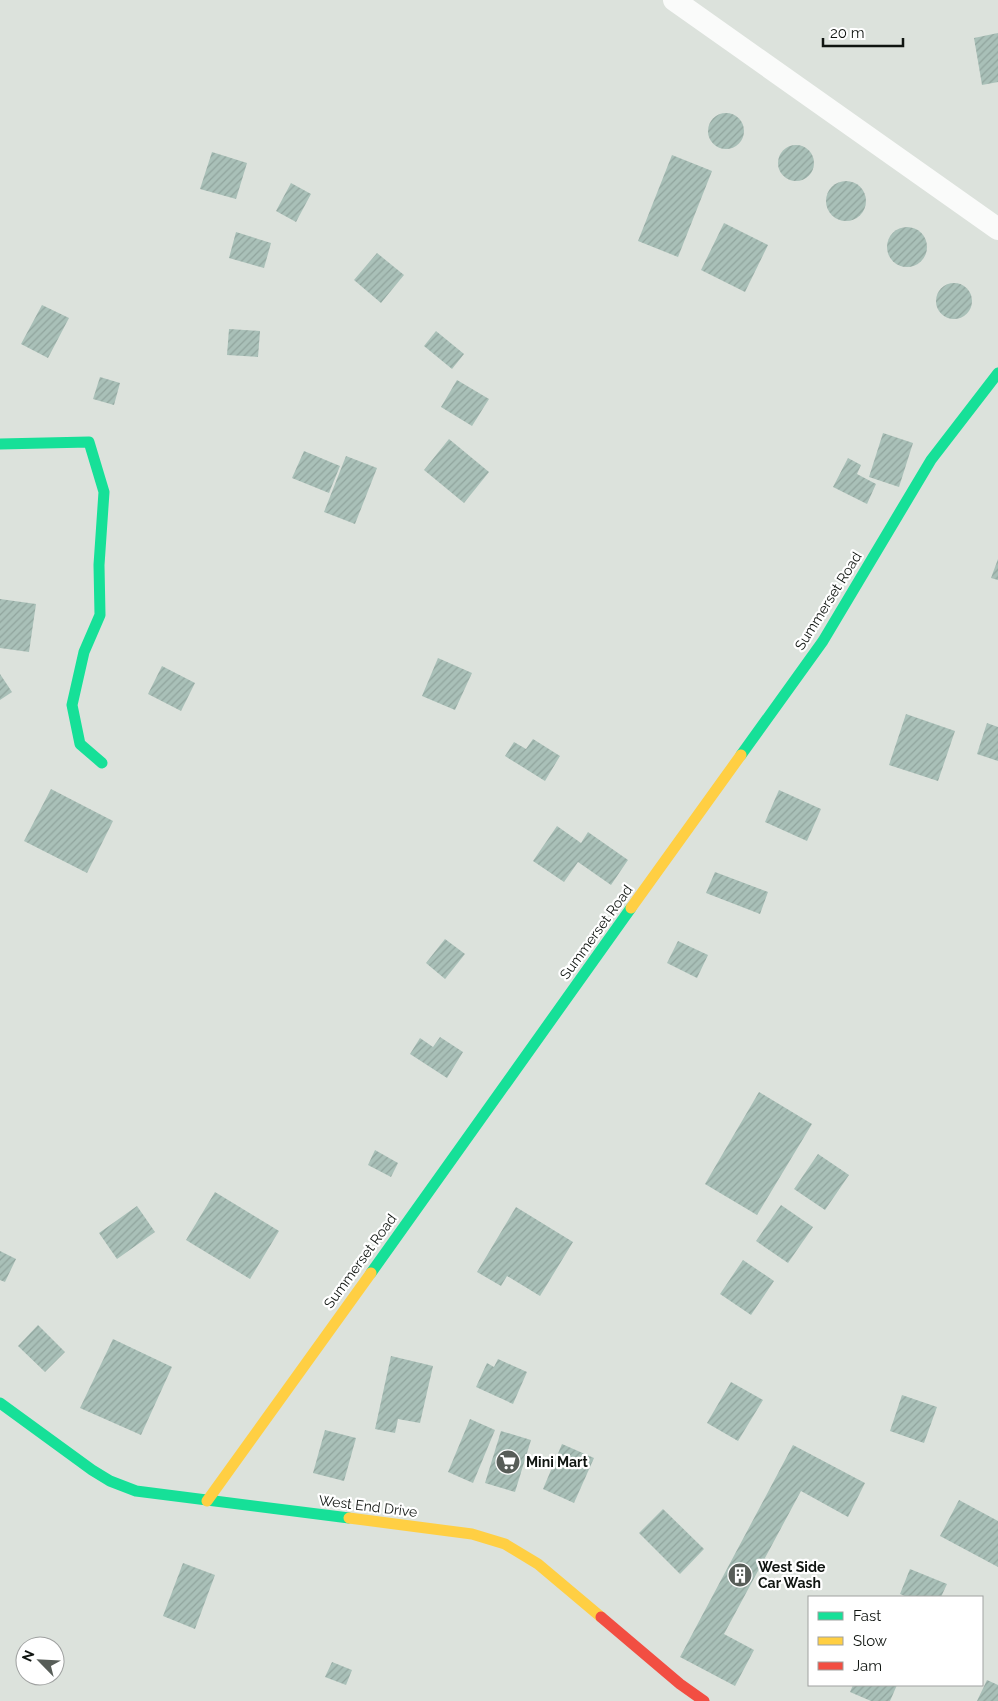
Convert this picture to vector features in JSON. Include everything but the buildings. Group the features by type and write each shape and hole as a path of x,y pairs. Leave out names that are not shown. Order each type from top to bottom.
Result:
{"street":[{"path":"674,0 998,229"},
{"name":"Summerset Road","path":"207,1501 823,641 931,460 998,373"},
{"path":"0,444 89,442 104,492 99,565 100,616 84,652 72,705 80,744 102,763"},
{"name":"West End Drive","path":"0,1403 92,1470 110,1481 136,1491 472,1534 505,1544 538,1564 680,1684 704,1701"}],"traffic: fast":[{"path":"741,755 823,641 931,460 998,373"},
{"path":"0,444 89,442 104,492 99,565 100,615 84,652 72,705 80,744 102,763"},
{"path":"371,1273 631,908"},
{"path":"0,1403 92,1470 110,1481 136,1491 349,1518"}],"traffic: slow":[{"path":"631,908 741,755"},
{"path":"207,1501 371,1273"},
{"path":"349,1518 472,1534 505,1544 538,1564 601,1617"}],"traffic: jam":[{"path":"601,1617 680,1684 704,1701"}],"place":[{"name":"Mini Mart","path":"508,1462"},
{"name":"West Side Car Wash","path":"740,1575"}]}
